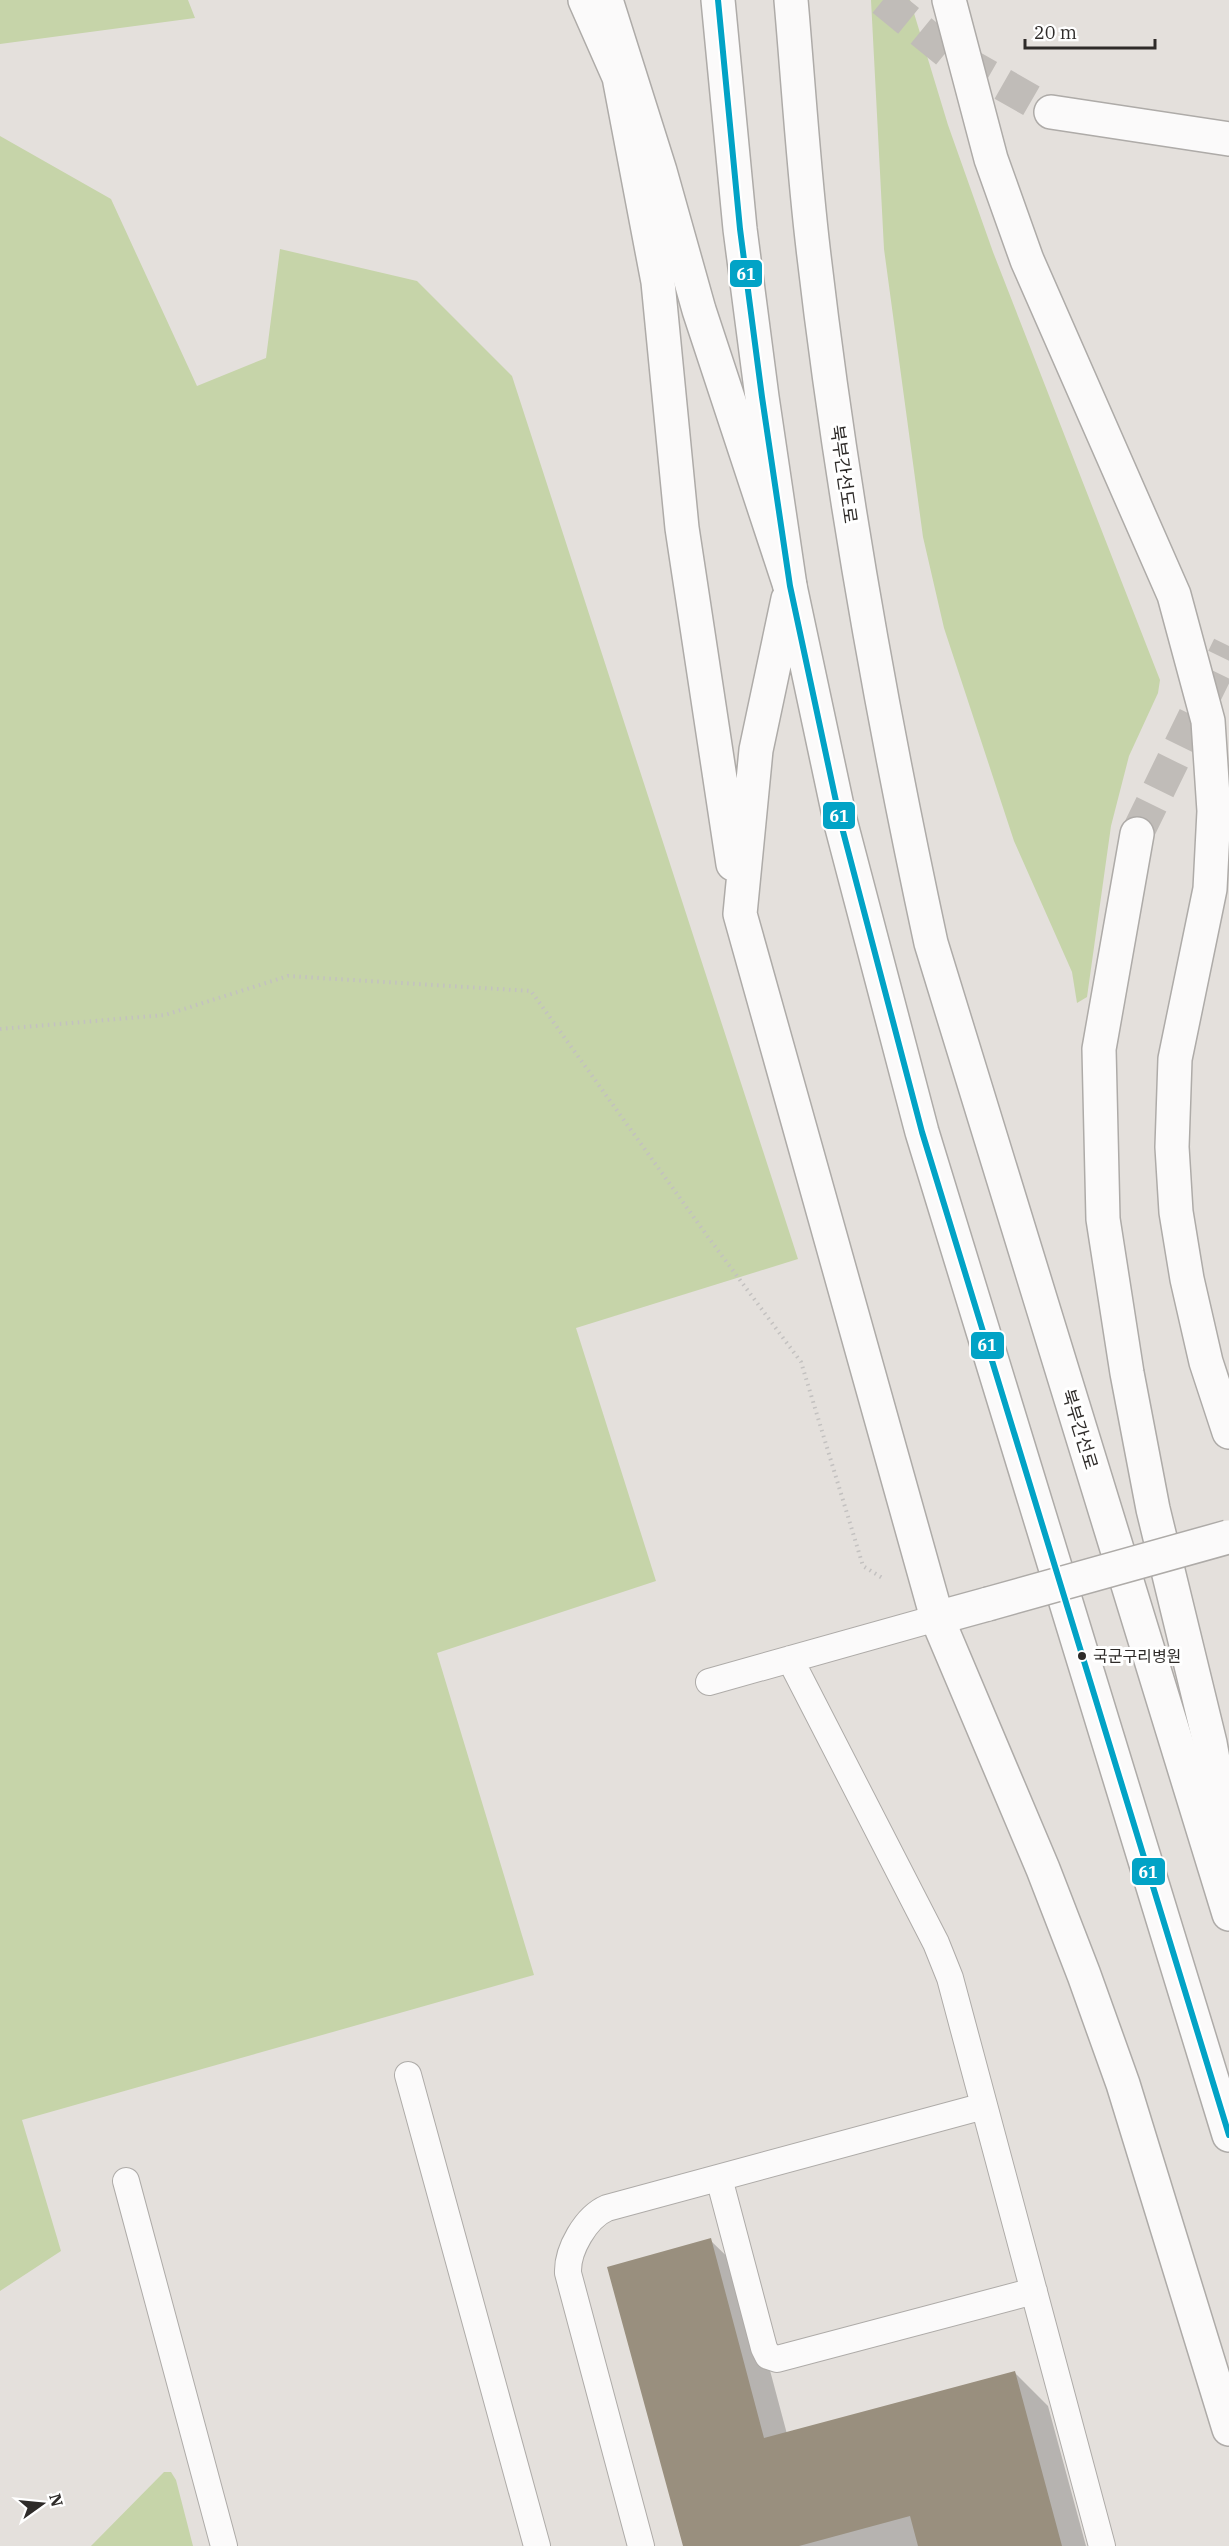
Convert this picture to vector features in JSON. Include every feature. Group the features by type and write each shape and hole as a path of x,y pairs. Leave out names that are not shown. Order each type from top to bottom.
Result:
{"main road":[{"path":"585,0 619,77 658,282 682,528 740,914 938,1618 1043,1869 1084,1975 1123,2084 1229,2429"},
{"path":"606,0 660,171 699,310 790,586 756,750 740,914"},
{"path":"718,0 740,229 790,586 840,820 922,1132 1229,2135"},
{"name":"북부간선도로","path":"791,0 812,239 853,539 896,780 931,943"},
{"path":"948,0 991,159 1023,249 1174,594 1208,721 1214,811 1210,890 1175,1059 1172,1147 1176,1212 1187,1279 1206,1362 1229,1432"},
{"path":"1051,112 1229,139"},
{"path":"1137,834 1100,1049 1103,1219 1127,1373 1153,1509 1210,1743 1229,1847"},
{"name":"북부간선로","path":"931,943 1229,1914"},
{"path":"938,1618 1228,1537"}],"lane":[{"path":"709,1682 938,1618"},
{"path":"790,1659 936,1943 950,1978 1102,2546"},
{"path":"408,2075 537,2546"},
{"path":"641,2546 568,2273 569,2254 591,2219 599,2212 984,2106"},
{"path":"719,2178 768,2356 777,2359 1034,2291"},
{"path":"126,2181 224,2546"}],"path":[{"path":"0,1029 165,1015 288,976 531,991 801,1362 863,1566 891,1583"}],"green space":[{"path":"0,0 188,0 195,18 0,44"},
{"path":"871,0 910,0 948,125 993,252 1160,680 1158,693 1129,756 1111,826 1087,997 1077,1003 1072,972 1014,841 944,628 923,537 884,249"},
{"path":"0,136 111,199 197,386 266,358 280,249 417,281 512,376 798,1259 576,1328 656,1581 437,1653 534,1975 22,2120 61,2251 0,2291"},
{"path":"164,2472 171,2472 176,2480 193,2546 91,2546"}],"building":[{"path":"711,2238 764,2438 1015,2371 1062,2546 918,2546 910,2516 799,2546 683,2546 607,2267"}],"tunnel":[{"path":"883,0 948,53 1051,112"},
{"path":"1137,834 1229,646"}],"transit line":[{"name":"61","path":"718,0 740,229 790,586 840,820 922,1132 1229,2135"}],"place":[{"name":"국군구리병원","path":"1082,1656"}]}
